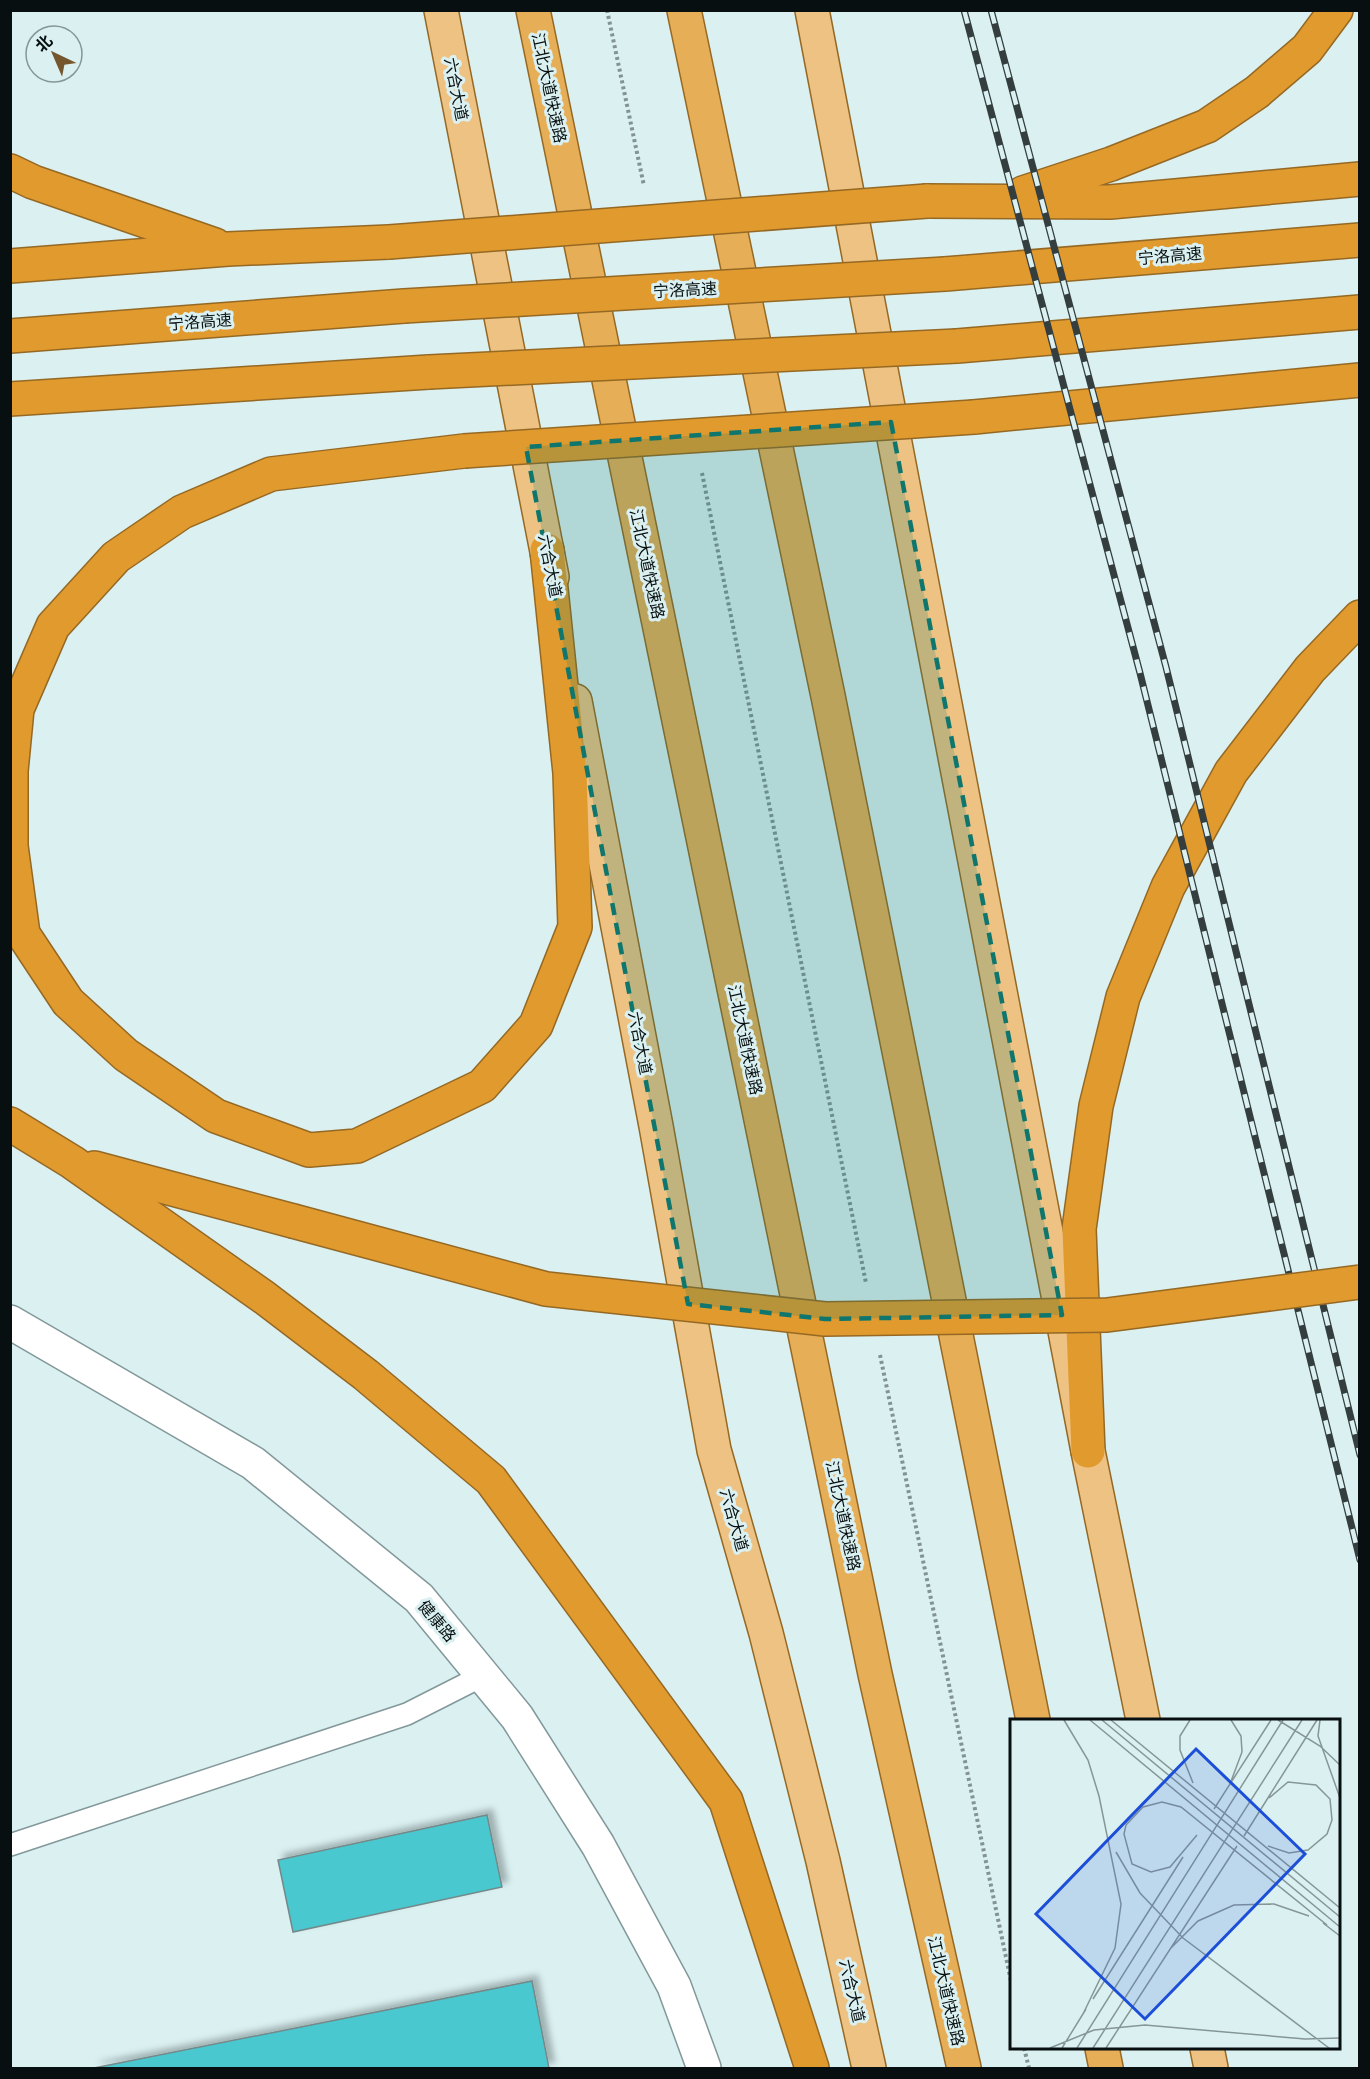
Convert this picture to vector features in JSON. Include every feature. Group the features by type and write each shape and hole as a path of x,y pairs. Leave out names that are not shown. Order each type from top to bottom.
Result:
{"highway":[{"name":"江北大道快速路","path":"533,10 875,1674 964,2068"},
{"path":"684,10 828,696 1033,1719"},
{"path":"996,201 1111,164 1207,126 1257,92 1306,49 1336,10"},
{"path":"10,171 33,182 228,249"},
{"path":"10,266 228,249 389,242 927,201 1110,202 1359,179"},
{"name":"宁洛高速","path":"10,336 404,306 945,274 1359,240"},
{"path":"10,399 429,372 957,346 1359,312"},
{"path":"547,550 570,773 574,927 536,1025 482,1086 357,1146 309,1150 216,1116 126,1055 68,1002 23,934 11,846 11,771 17,709 53,626 116,557 182,512 271,474 464,451 974,417 1359,380"},
{"path":"1088,1451 1079,1229 1096,1106 1123,997 1168,887 1231,772 1310,669 1359,617"},
{"path":"10,1124 72,1162 265,1298 366,1375 491,1480 726,1801 812,2068"},
{"path":"72,1162 546,1288 825,1319 1107,1315 1359,1282"},
{"path":"1102,2049 1106,2068"}],"main road":[{"name":"六合大道","path":"441,10 547,550 656,1126 714,1450 775,1667 824,1861 869,2068"},
{"path":"812,10 1088,1451 1143,1719"},
{"path":"1207,2049 1211,2068"}],"street":[{"name":"健康路","path":"10,1322 253,1463 419,1598 517,1717 598,1845 674,1986 704,2068"}],"lane":[{"path":"10,1845 407,1714 482,1676"}],"path":[{"path":"608,10 644,188"},
{"path":"701,468 867,1290"},
{"path":"879,1348 1010,1981"},
{"path":"1024,2049 1029,2068"}],"highlighted area":[{"path":"891,422 1062,1315 825,1319 688,1304 526,447"}],"building":[{"path":"487,1815 502,1887 293,1932 278,1860"},
{"path":"532,1981 549,2068 94,2068"}],"railway":[{"path":"964,10 1140,673 1360,1560"},
{"path":"991,10 1166,667 1360,1455"}]}
